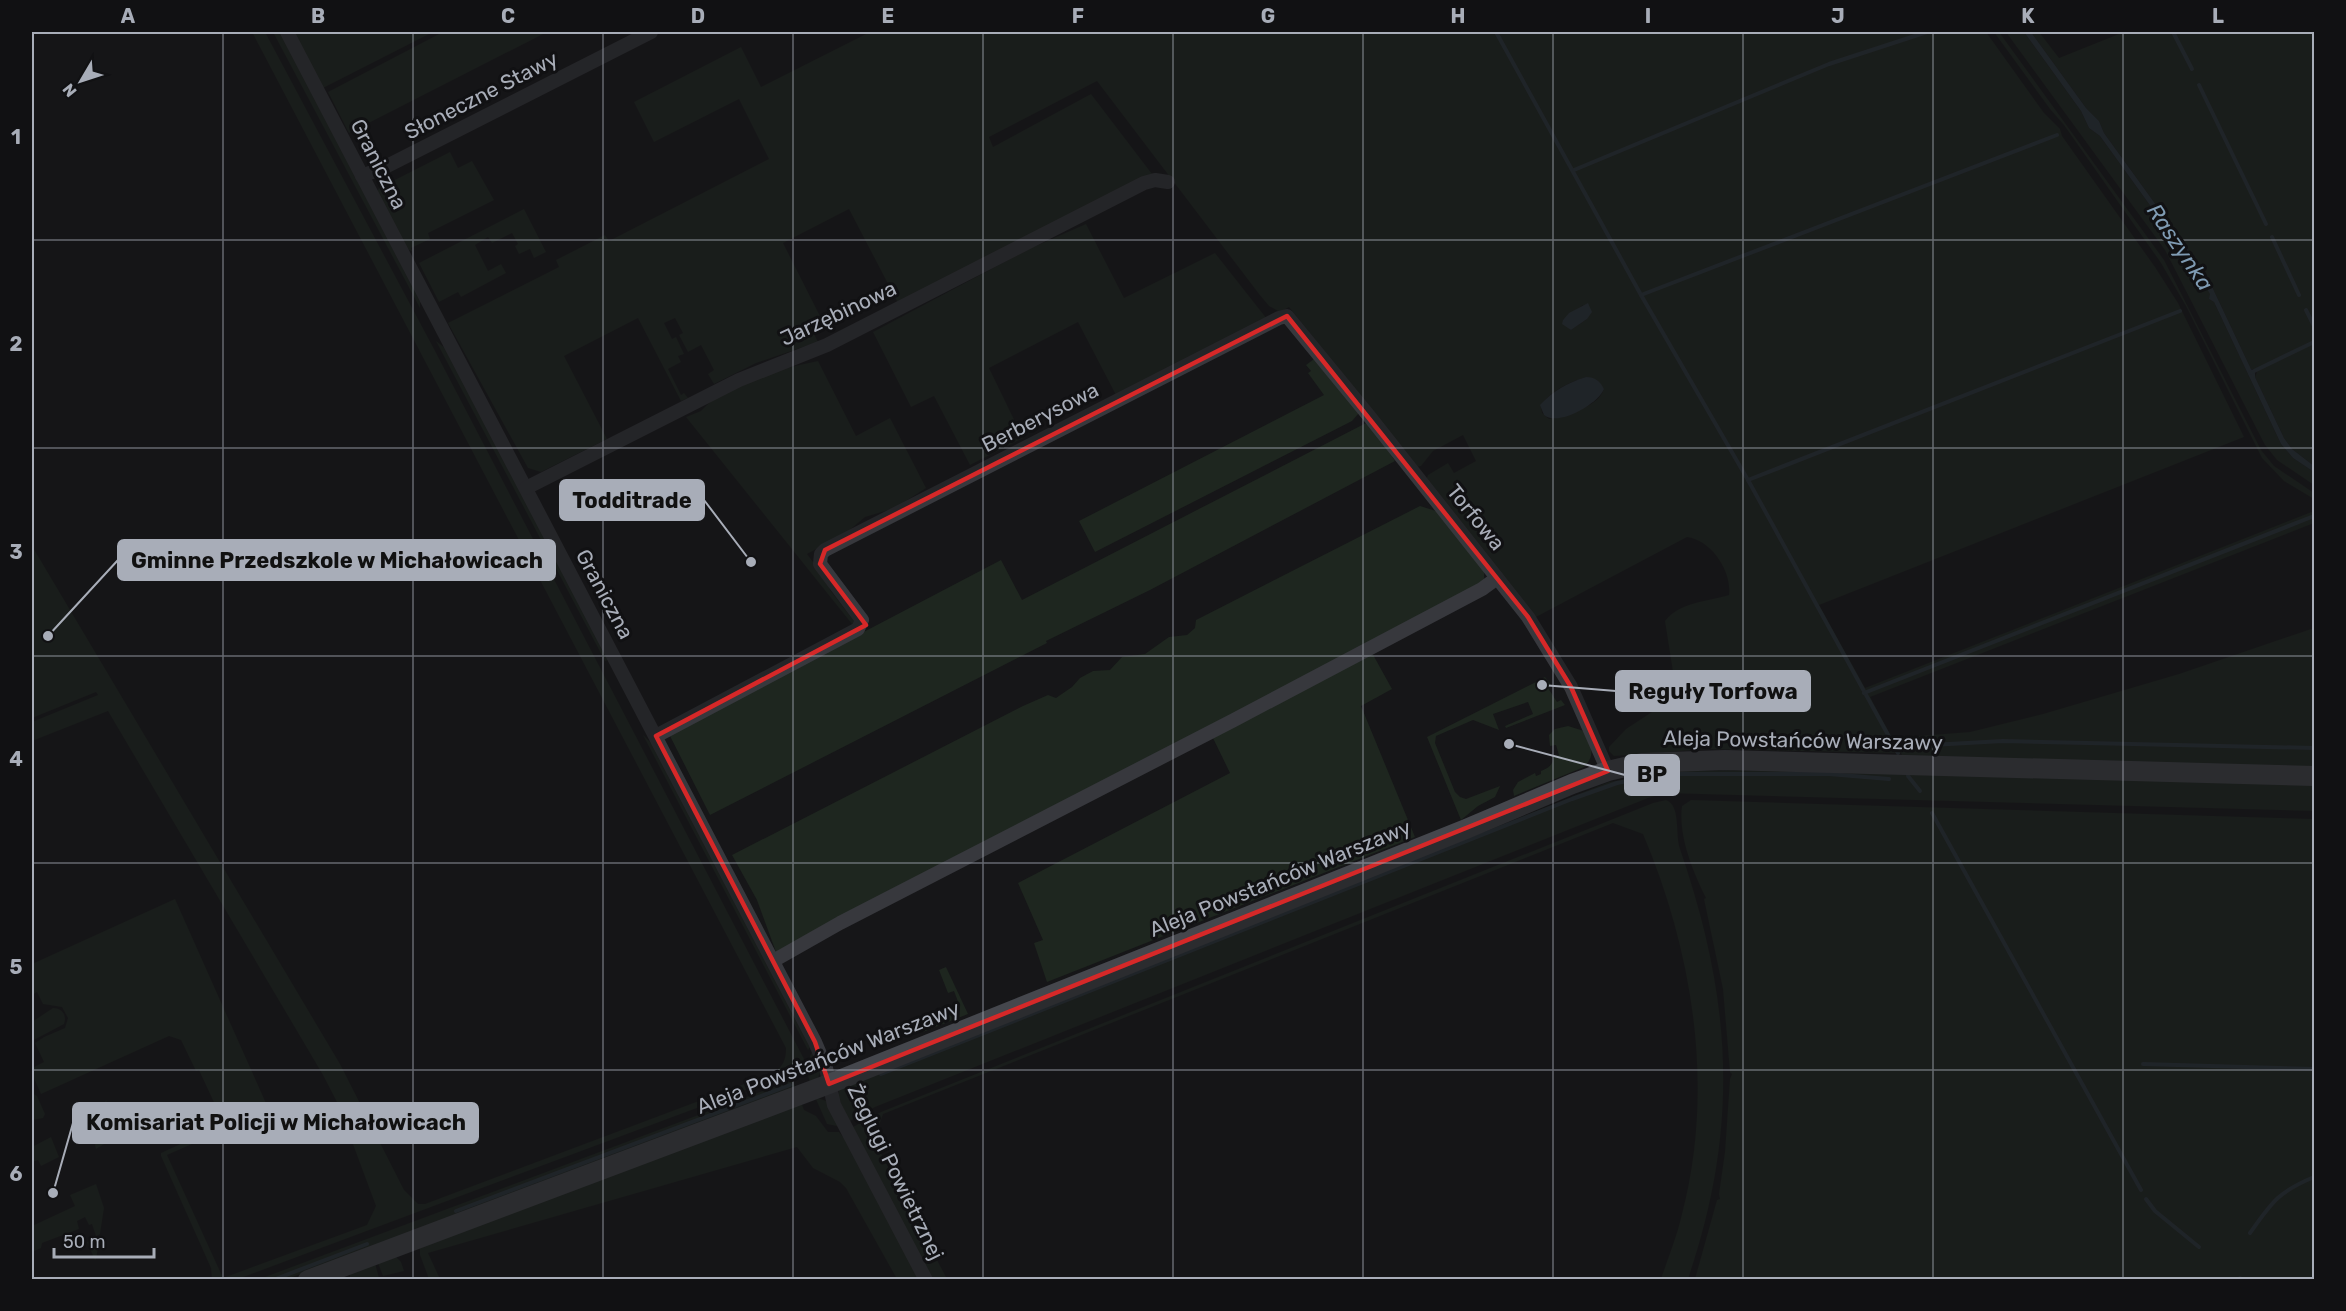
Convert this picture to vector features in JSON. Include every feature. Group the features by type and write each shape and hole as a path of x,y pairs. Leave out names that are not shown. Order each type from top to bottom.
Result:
{"street":[{"name":"Graniczna","path":"287,32 815,1042 826,1068 829,1084"},
{"name":"Słoneczne Stawy","path":"362,176 387,166 651,32"},
{"name":"Jarzębinowa","path":"526,488 739,380 827,345 1144,183 1155,180 1168,182"},
{"name":"Torfowa","path":"1279,318 1290,317 1528,618 1571,687 1608,771"},
{"name":"Berberysowa","path":"656,736 861,626 862,620 820,564 821,554 1279,318"},
{"path":"773,961 840,923 1377,645 1482,589 1497,578"},
{"name":"Aleja Powstańców Warszawy","path":"308,1280 829,1084 1608,771 1641,763 1725,760 2314,776"},
{"name":"Żeglugi Powietrznej","path":"829,1084 838,1112 926,1280"}],"highlighted area":[{"path":"1287,316 1528,617 1571,687 1608,771 829,1084 815,1042 656,736 866,625 820,564 825,550"}],"shaded area":[{"path":"252,32 265,32 434,349 804,1059 803,1066 796,1071 238,1279 212,1280 211,1268 161,1156 161,1153 224,1124 199,1070 196,1071 181,1040 169,1036 41,1094 32,1074 32,1068 44,1062 35,1043 65,1028 68,1018 62,1007 43,1004 37,992 32,995 32,964 175,899 269,1110 167,1155 223,1278 367,1225 376,1206 338,1104 323,1075 108,711 32,741 32,722 98,695 96,692 32,718 34,696 32,546 340,1064 404,1190 418,1204 425,1204 773,1073 783,1063 786,1048"},
{"path":"273,32 280,32 420,301 420,308"},
{"path":"294,32 433,32 323,88"},
{"path":"443,32 547,32 349,133 328,92"},
{"path":"870,32 1986,32 2044,113 2060,129 2062,136 2178,303 2244,437 1819,605 1865,688 2314,511 2314,523 1870,697 1892,738 1970,732 2043,714 2179,674 2314,628 2314,769 1903,757 1901,753 1708,749 1614,756 1609,751 1609,747 1626,729 1652,712 1667,696 1674,678 1665,621 1686,606 1729,595 1727,576 1712,550 1696,539 1687,537 1534,618 1426,480 1428,475 1448,463 1454,473 1476,461 1463,435 1433,451 1421,466 1416,467 1289,307 1280,312 1269,306 1259,294 1097,81 989,137 993,147 1091,94 1152,174 904,301 897,301 849,209 783,243 824,324 812,330 818,342 756,363 714,384 708,374 714,370 701,345 688,352 679,335 683,333 675,318 664,323 672,339 676,337 684,354 678,356 681,362 668,369 681,395 684,393 688,398 681,401 638,318 564,356 607,439 541,472 528,468 448,323 559,267 556,260 605,235 609,241 769,159 739,99 654,142 634,102 741,47 761,87","holes":["1583,305 1587,319 1571,330 1563,320","1586,377 1597,380 1604,389 1595,401 1581,409 1549,419 1542,413 1541,405 1550,395"]},
{"path":"1994,32 1999,32 2164,260 2261,450 2274,466 2314,493 2314,499 2284,481 2262,458 2186,306 2161,263 2064,125"},
{"path":"2006,32 2024,32 2081,111 2089,128 2100,136 2193,265 2211,294 2209,299 2214,302 2281,444 2293,458 2314,472 2314,485 2277,460 2265,445 2165,250"},
{"path":"2024,32 2031,32 2086,108 2099,121 2104,133 2206,274 2284,438 2292,449 2314,466 2314,472 2293,458 2281,444 2214,302 2209,299 2210,294 2193,265 2100,136 2089,128 2081,111"},
{"path":"2031,32 2039,32 2059,58 2124,32 2314,32 2314,466 2292,449 2284,438 2255,377 2258,369 2251,369 2206,274 2104,133 2099,121 2086,108"},
{"path":"450,152 458,168 472,161 494,200 428,233 430,239 411,248 412,251 406,249 377,192 379,188"},
{"path":"524,209 546,252 534,258 530,249 519,254 515,246 518,244 512,233 492,243 488,237 475,245 488,271 501,264 506,273 461,297 458,292 439,302 419,263"},
{"path":"1086,224 1124,298 1215,253 1267,319 1116,395 1078,322 989,368 1023,438 970,465 934,396 911,407 873,332 1029,249"},
{"path":"1588,303 1592,312 1587,319 1571,330 1562,324 1569,313"},
{"path":"436,341 445,348 610,659 605,661"},
{"path":"1314,359 1359,413 1352,421 1095,552 1079,521 1324,395 1308,373 1311,371 1306,365"},
{"path":"818,361 856,436 890,418 926,488 895,508 865,517 846,533 807,554 829,583 830,590 854,621 855,624 851,628 852,624 686,417 701,411 715,397 781,369"},
{"path":"1586,377 1597,380 1604,389 1594,401 1568,416 1550,418 1544,415 1540,405 1545,400 1561,388"},
{"path":"1368,422 1395,461 1150,590 1046,641 1047,643 710,815 669,734 1001,560 1022,600"},
{"path":"1420,506 1436,511 1484,570 1484,580 1479,586 776,952 757,900 732,855 1023,706 1048,695 1056,698 1080,678 1093,671 1110,670 1122,657 1145,654 1169,637 1187,635 1195,628 1196,620"},
{"path":"1371,651 1392,689 1361,706 1415,837 1047,982 1034,943 1043,940 1018,883 1230,773 1212,736"},
{"path":"1545,677 1551,685 1548,688 1557,702 1561,700 1565,705 1506,728 1505,726 1533,714 1528,702 1493,714 1499,730 1473,720 1436,736 1435,743 1455,792 1460,797 1466,799 1500,786 1495,797 1478,806 1461,820 1427,737 1536,682 1541,689 1546,686 1541,679"},
{"path":"1568,726 1584,731 1591,749 1588,763 1584,767 1514,796 1513,790 1518,782 1535,773 1536,776 1541,774 1541,771 1551,764 1553,756 1559,755 1556,745 1550,746 1549,735 1555,729"},
{"path":"643,735 654,746 811,1046 808,1050"},
{"path":"1773,770 2314,784 2314,811 1665,793 875,1107 850,1121 839,1103 839,1090 1609,782 1673,771"},
{"path":"1666,800 1671,803 1676,814 1680,849 1710,958 1719,1011 1723,1063 1722,1116 1716,1168 1705,1223 1688,1279 1661,1279 1682,1214 1692,1166 1697,1118 1694,1021 1675,925 1643,834 1613,823 883,1114 874,1140 947,1279 931,1279 853,1127 881,1112 1653,803"},
{"path":"1691,800 2314,819 2314,1279 1695,1279 1717,1200 1720,1199 1732,1074 1723,989 1704,899 1706,898 1696,877 1682,829 1682,806"},
{"path":"946,967 968,1014 923,1032 920,1025 960,1007 954,991 948,993 939,970"},
{"path":"53,1008 63,1013 64,1024 32,1041 32,1022"},
{"path":"813,1051 821,1070 818,1078 810,1082 808,1066"},
{"path":"792,1080 796,1088 287,1279 257,1280"},
{"path":"32,1093 37,1096 45,1114 43,1118 32,1120"},
{"path":"815,1097 826,1101 838,1123 837,1126 827,1124"},
{"path":"107,1100 100,1112 96,1127 93,1126 94,1131 90,1139 90,1121 95,1118 94,1113"},
{"path":"801,1102 804,1110 816,1116 828,1132 839,1132 844,1138 919,1279 897,1279 846,1188 840,1182 813,1168 797,1147 428,1253 440,1279 429,1279 420,1255 420,1245"},
{"path":"113,1112 119,1120 117,1122 120,1129 123,1128 124,1135 96,1149 99,1133 102,1134 101,1129 110,1116 108,1115"},
{"path":"51,1137 59,1157 41,1166 38,1160 32,1162 32,1147"},
{"path":"96,1184 104,1208 100,1234 96,1236 92,1224 89,1225 85,1217 77,1221 79,1229 42,1243 41,1248 32,1252 32,1226 75,1206 70,1195"},
{"path":"100,1237 96,1259 95,1260 87,1242"},
{"path":"396,1257 401,1262 404,1271 383,1276 378,1263"},
{"path":"375,1263 379,1278 350,1280 350,1273"}],"waterway":[{"path":"1496,32 1641,295 1748,480 1898,753"},
{"path":"1574,170 1829,64 1927,32"},
{"path":"2173,32 2192,69"},
{"path":"2199,85 2266,224"},
{"path":"1641,295 2057,135"},
{"path":"2272,237 2299,295"},
{"path":"2306,310 2314,326"},
{"path":"1748,480 2180,311"},
{"path":"2250,373 2314,342"},
{"path":"1864,693 2314,516"},
{"path":"1895,747 2003,741 2314,748"},
{"path":"881,1074 1617,783 1666,774 1829,774 1889,779"},
{"path":"1908,776 1920,791"},
{"path":"1932,813 2141,1190"},
{"path":"2143,1064 2314,1069"},
{"path":"456,1211 790,1085"},
{"path":"2250,1233 2277,1199 2314,1177"},
{"path":"2146,1199 2155,1211 2199,1247"},
{"path":"273,1280 367,1244"}],"place":[{"name":"Todditrade","path":"751,562"},
{"name":"Gminne Przedszkole w Michałowicach","path":"48,636"},
{"name":"Reguły Torfowa","path":"1542,685"},
{"name":"BP","path":"1509,744"},
{"name":"Komisariat Policji w Michałowicach","path":"53,1193"}],"water label":[{"name":"Raszynka","path":"2180,247"}]}
